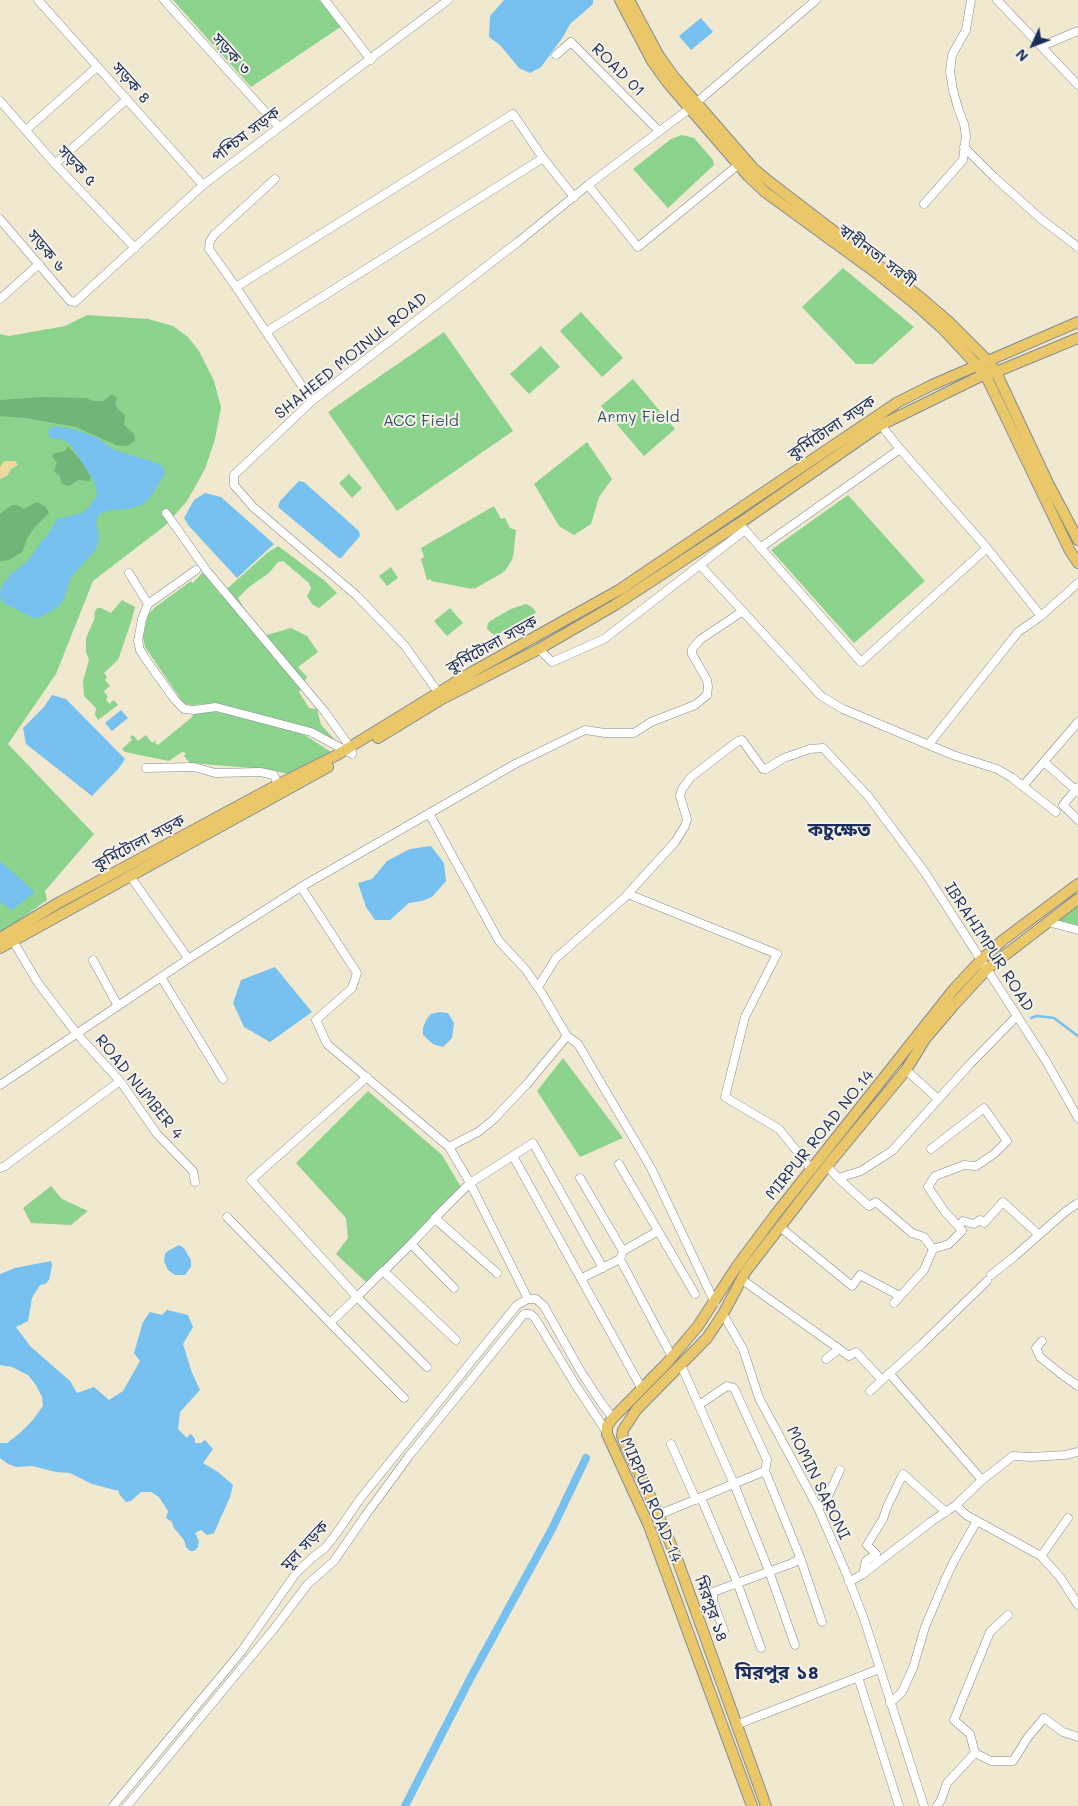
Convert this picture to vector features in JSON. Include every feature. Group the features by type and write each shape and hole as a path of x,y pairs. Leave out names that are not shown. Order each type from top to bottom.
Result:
{"main road":[{"name":"স্বাধীনতা সরণী","path":"620,0 652,62 753,168 920,297 948,321 988,361 996,372 1048,484 1078,540"},
{"name":"স্বাধীনতা সরণী","path":"629,0 659,56 693,106 738,165 765,192 879,275 914,303 943,329 986,374 1070,551 1078,563"},
{"name":"কুর্মিটোলা সড়ক","path":"440,696 472,672 619,590 890,407 932,385 1078,322"},
{"name":"কুর্মিটোলা সড়ক","path":"0,948 130,876 440,696 538,649 615,605 742,527 881,425 986,374 996,372 1078,338"},
{"name":"কুর্মিটোলা সড়ক","path":"0,938 60,902 280,789"},
{"name":"MIRPUR ROAD NO.14","path":"609,1425 698,1326 737,1266 954,989 1003,940 1078,884"},
{"name":"MIRPUR ROAD NO.14","path":"625,1425 637,1409 707,1338 723,1314 741,1279 827,1166 906,1070 925,1039 987,969 1078,899"},
{"name":"MIRPUR ROAD-14","path":"609,1425 649,1526 752,1806"},
{"name":"মিরপুর ১৪","path":"625,1425 622,1436 677,1558 766,1806"}],"street":[{"name":"সড়ক ৪","path":"38,0 203,185"},
{"name":"সড়ক ৩","path":"164,0 279,127"},
{"path":"325,0 371,60"},
{"name":"পশ্চিম সড়ক","path":"70,301 76,302 203,185 448,0"},
{"name":"SHAHEED MOINUL ROAD","path":"440,696 405,646 356,595 253,507 234,486 233,480 236,472 312,401 518,242 588,185 693,106 816,0"},
{"path":"924,204 963,160 966,136 950,72 952,55 966,30 971,0"},
{"path":"997,0 1078,85"},
{"path":"1042,46 1078,31"},
{"name":"ROAD 01","path":"556,55 571,42 659,131"},
{"path":"26,130 97,67"},
{"path":"55,164 127,99"},
{"name":"সড়ক ৫","path":"0,101 55,164 135,248"},
{"path":"236,287 513,114 543,158 574,197"},
{"path":"964,147 1041,219 1078,247"},
{"path":"266,332 543,158"},
{"path":"588,185 638,247 738,165"},
{"path":"275,179 214,235 209,249 312,401"},
{"name":"সড়ক ৬","path":"0,219 70,301"},
{"path":"1,296 38,264"},
{"path":"881,425 900,450 987,548 1041,616"},
{"path":"760,548 900,450"},
{"path":"166,513 206,571 325,712 349,750"},
{"path":"538,649 552,662 604,639 700,565 742,527 862,662 987,548"},
{"path":"700,565 821,696 843,709 953,755 997,768 1056,812"},
{"path":"196,570 148,604 142,618 138,641 140,650 184,709 194,710 216,707 311,732 349,750"},
{"path":"129,573 148,604"},
{"path":"929,744 1018,632 1041,616 1078,583"},
{"path":"0,1085 188,958 301,887 430,815 515,764 584,730 605,733 634,733 651,722 695,705 707,695 708,687 707,680 694,658 692,649 701,639 742,611"},
{"path":"1023,786 1078,722"},
{"name":"IBRAHIMPUR ROAD","path":"628,894 674,842 685,826 687,819 680,796 690,777 738,741 742,740 764,769 784,758 810,749 823,748 868,796 924,871 1046,1061 1078,1118"},
{"path":"1044,762 1077,789 1063,805 1078,820"},
{"path":"146,768 194,767 215,773 260,772 274,775 280,789"},
{"path":"430,815 499,941 538,986 567,1036 578,1044 650,1168 714,1303"},
{"path":"130,876 188,958"},
{"path":"301,887 357,973 352,988 316,1020 327,1044 449,1147 470,1182 528,1299"},
{"path":"538,986 556,958 628,894 777,954 745,1016 725,1097 779,1129 790,1146 812,1170"},
{"path":"1048,922 1078,930"},
{"name":"ROAD NUMBER 4","path":"13,941 38,983 77,1034 120,1081 157,1134 193,1171 195,1182"},
{"path":"93,960 118,1006"},
{"path":"160,978 223,1079"},
{"path":"838,1178 861,1170 892,1151 938,1099 1017,1016"},
{"path":"449,1147 478,1132 493,1120 527,1084 567,1036"},
{"path":"906,1070 938,1099"},
{"path":"367,1077 251,1180 357,1297 427,1367"},
{"path":"0,1168 120,1081"},
{"path":"780,1227 852,1286 860,1275 897,1300 924,1270 933,1249 949,1244 962,1231 945,1212 928,1187 935,1176 964,1165 976,1166 994,1154 1006,1141 984,1108 931,1149"},
{"path":"454,1288 411,1244 470,1182 533,1143 603,1268"},
{"path":"513,1156 642,1389"},
{"path":"619,1164 695,1294"},
{"path":"827,1166 869,1206 876,1202 912,1233 924,1237 933,1249"},
{"path":"580,1178 622,1255 672,1357"},
{"path":"958,1226 963,1221 974,1224 980,1220 984,1223 1003,1202 1039,1235"},
{"path":"870,1391 922,1344 989,1278 1078,1203"},
{"path":"228,1217 404,1398"},
{"path":"435,1218 497,1274"},
{"path":"582,1278 603,1268 658,1231"},
{"path":"436,1322 384,1271 411,1244 448,1282"},
{"path":"357,1297 384,1271 456,1340"},
{"path":"741,1279 849,1356 856,1352 882,1380"},
{"path":"330,1323 356,1297 399,1339"},
{"name":"মূল সড়ক","path":"113,1806 241,1652 296,1573 325,1548 360,1499 517,1305 528,1299"},
{"name":"MIRPUR ROAD-14","path":"528,1299 536,1299 544,1306 581,1372 602,1404 609,1425"},
{"name":"মূল সড়ক","path":"127,1806 274,1630 308,1584 334,1561 409,1456 524,1314"},
{"name":"MIRPUR ROAD-14","path":"524,1314 530,1314 535,1318 575,1384 609,1425"},
{"name":"MOMIN SARONI","path":"723,1314 743,1350 759,1398 818,1508 847,1575 848,1582 864,1619 924,1806"},
{"path":"1042,1341 1036,1348 1040,1357 1078,1386"},
{"path":"826,1359 839,1349"},
{"path":"681,1365 734,1484 769,1571 795,1645"},
{"path":"889,1373 982,1480"},
{"path":"699,1405 727,1386 734,1388 767,1460 765,1471 800,1557 822,1622"},
{"path":"671,1444 699,1499 737,1582 761,1648"},
{"path":"848,1582 863,1574 956,1505 982,1480 1013,1456 1031,1457 1078,1452"},
{"path":"818,1508 828,1496 840,1470"},
{"path":"658,1515 765,1471"},
{"path":"863,1574 866,1562 876,1554 867,1545 883,1518 882,1516 903,1474 946,1512"},
{"path":"956,1505 966,1515 1041,1556 1060,1577 1078,1604"},
{"path":"1041,1556 1068,1518"},
{"path":"890,1703 902,1692 913,1668 925,1627 944,1580 977,1521"},
{"path":"724,1631 712,1594 715,1590 790,1564 800,1557"},
{"path":"312,1558 324,1570"},
{"path":"1008,1615 990,1632 954,1720 970,1734 975,1753 991,1761 1013,1761 1028,1737 1044,1718 1062,1732 1078,1737"},
{"path":"736,1725 879,1669"},
{"path":"858,1677 899,1806"},
{"path":"937,1806 947,1784 975,1753"},
{"path":"138,1775 147,1782"}],"green space":[{"path":"173,0 319,0 342,26 251,87"},
{"path":"682,135 694,138 713,160 714,165 668,208 633,169 671,139"},
{"path":"843,268 914,327 873,364 856,364 802,307"},
{"name":"Army Field","path":"581,312 623,358 602,377 560,331"},
{"path":"87,315 148,319 173,326 188,337 199,351 214,381 221,407 215,439 205,469 187,501 166,525 93,581 56,674 8,744 94,834 45,891 47,900 0,934 0,334 9,336 65,326"},
{"name":"ACC Field","path":"444,332 513,431 397,511 328,412"},
{"path":"541,346 560,367 529,394 510,374"},
{"name":"Army Field","path":"633,379 675,429 644,456 601,406"},
{"path":"112,394 117,398 115,404 118,409 125,415 124,425 134,434 135,441 127,446 116,445 76,427 26,418 0,416 0,400 42,397 86,398 93,401 103,401"},
{"path":"587,442 612,479 599,497 591,524 574,535 559,526 534,484"},
{"path":"68,446 83,463 91,478 90,481 78,480 69,486 62,484 60,476 54,471 57,462 52,457 53,454 65,451"},
{"path":"349,474 362,488 352,498 339,483"},
{"path":"848,495 925,581 854,643 771,550"},
{"path":"37,502 46,507 49,513 34,528 22,552 9,560 0,561 0,514 12,505 17,505 24,509"},
{"path":"494,506 501,519 505,518 510,528 516,530 513,557 511,557 513,558 505,571 503,570 504,572 474,589 473,587 472,589 431,581 431,579 427,580 421,559 424,557 421,548"},
{"path":"278,546 325,581 337,593 319,608 313,605 307,596 311,589 309,583 283,561 278,562 269,573 249,587 238,598 263,636 291,628 307,636 318,652 298,667 307,677 299,692 309,708 317,709 321,725 338,743 300,732 334,754 290,774 264,769 190,763 184,756 186,753 182,752 169,761 125,752 122,749 132,740 130,737 133,735 138,741 146,735 152,743 156,740 155,743 158,745 196,712 211,711 222,713 228,707 208,704 184,704 145,647 143,637 148,615 154,608 191,581 193,583 202,573 207,575 220,595 267,553"},
{"path":"391,567 398,578 387,586 379,576"},
{"path":"122,600 135,607 118,660 104,673 107,677 105,680 110,686 104,691 108,697 106,699 109,704 114,700 118,705 98,720 95,715 96,708 84,696 83,681 89,660 86,652 86,638 97,608 111,613"},
{"path":"526,604 536,612 529,621 494,635 489,631 487,628 488,623 511,609"},
{"path":"450,608 463,623 447,636 434,621"},
{"path":"1078,903 1078,927 1053,921"},
{"path":"563,1058 623,1138 580,1157 537,1091"},
{"path":"368,1091 442,1155 461,1187 368,1284 336,1254 348,1238 346,1218 296,1163"},
{"path":"51,1186 62,1199 88,1211 71,1225 31,1223 23,1208"}],"sand":[{"path":"4,461 15,461 18,465 11,469 7,476 0,479 0,467"}],"water":[{"path":"504,0 593,0 593,4 570,24 541,67 530,73 519,68 500,45 489,37 490,16"},
{"path":"701,18 713,32 691,50 679,36"},
{"path":"56,426 96,437 114,450 157,463 163,467 165,473 152,495 142,505 99,514 96,522 99,534 95,551 71,577 64,599 58,607 38,618 33,618 2,602 0,595 2,585 12,573 28,561 57,519 82,513 89,507 97,495 94,481 68,442 50,438 48,433 50,428"},
{"path":"299,481 304,482 359,531 360,536 341,558 278,507 280,501"},
{"path":"205,493 221,497 274,544 237,578 189,526 184,518 194,500"},
{"path":"52,695 66,699 125,759 119,768 92,796 26,744 23,728 44,707"},
{"path":"121,710 128,718 112,731 105,723"},
{"path":"431,846 444,863 446,881 432,897 409,903 390,920 375,920 366,907 358,883 372,879 387,861 410,849"},
{"path":"0,861 35,892 12,910 0,902"},
{"path":"275,967 312,1012 270,1042 244,1027 233,1003 241,980"},
{"path":"448,1013 454,1023 452,1038 443,1047 433,1044 423,1035 426,1020 431,1014"},
{"path":"179,1245 184,1248 191,1260 191,1267 185,1275 175,1275 168,1270 164,1261 165,1254"},
{"path":"51,1261 52,1266 49,1280 45,1284 40,1285 32,1298 28,1321 16,1327 30,1346 70,1381 77,1393 94,1387 109,1400 123,1391 140,1361 134,1353 143,1322 150,1312 162,1315 167,1310 188,1315 193,1327 183,1344 192,1373 200,1390 180,1412 178,1429 187,1438 190,1434 192,1435 195,1443 201,1443 205,1440 213,1449 203,1463 218,1472 233,1485 230,1497 214,1533 207,1535 201,1530 195,1533 199,1541 198,1547 194,1551 190,1551 186,1547 184,1540 174,1528 172,1522 166,1518 168,1511 159,1497 151,1492 141,1492 131,1501 126,1502 119,1494 119,1491 92,1484 70,1473 56,1472 32,1466 16,1467 0,1458 0,1443 7,1443 20,1433 43,1406 42,1397 28,1375 12,1367 0,1365 0,1274 15,1268"}],"waterway":[{"path":"1031,1018 1037,1016 1054,1018 1078,1036"},
{"path":"405,1806 471,1677 552,1529 586,1458"}],"district":[{"name":"কচুক্ষেত","path":"839,830"},
{"name":"মিরপুর ১৪","path":"777,1673"}]}
